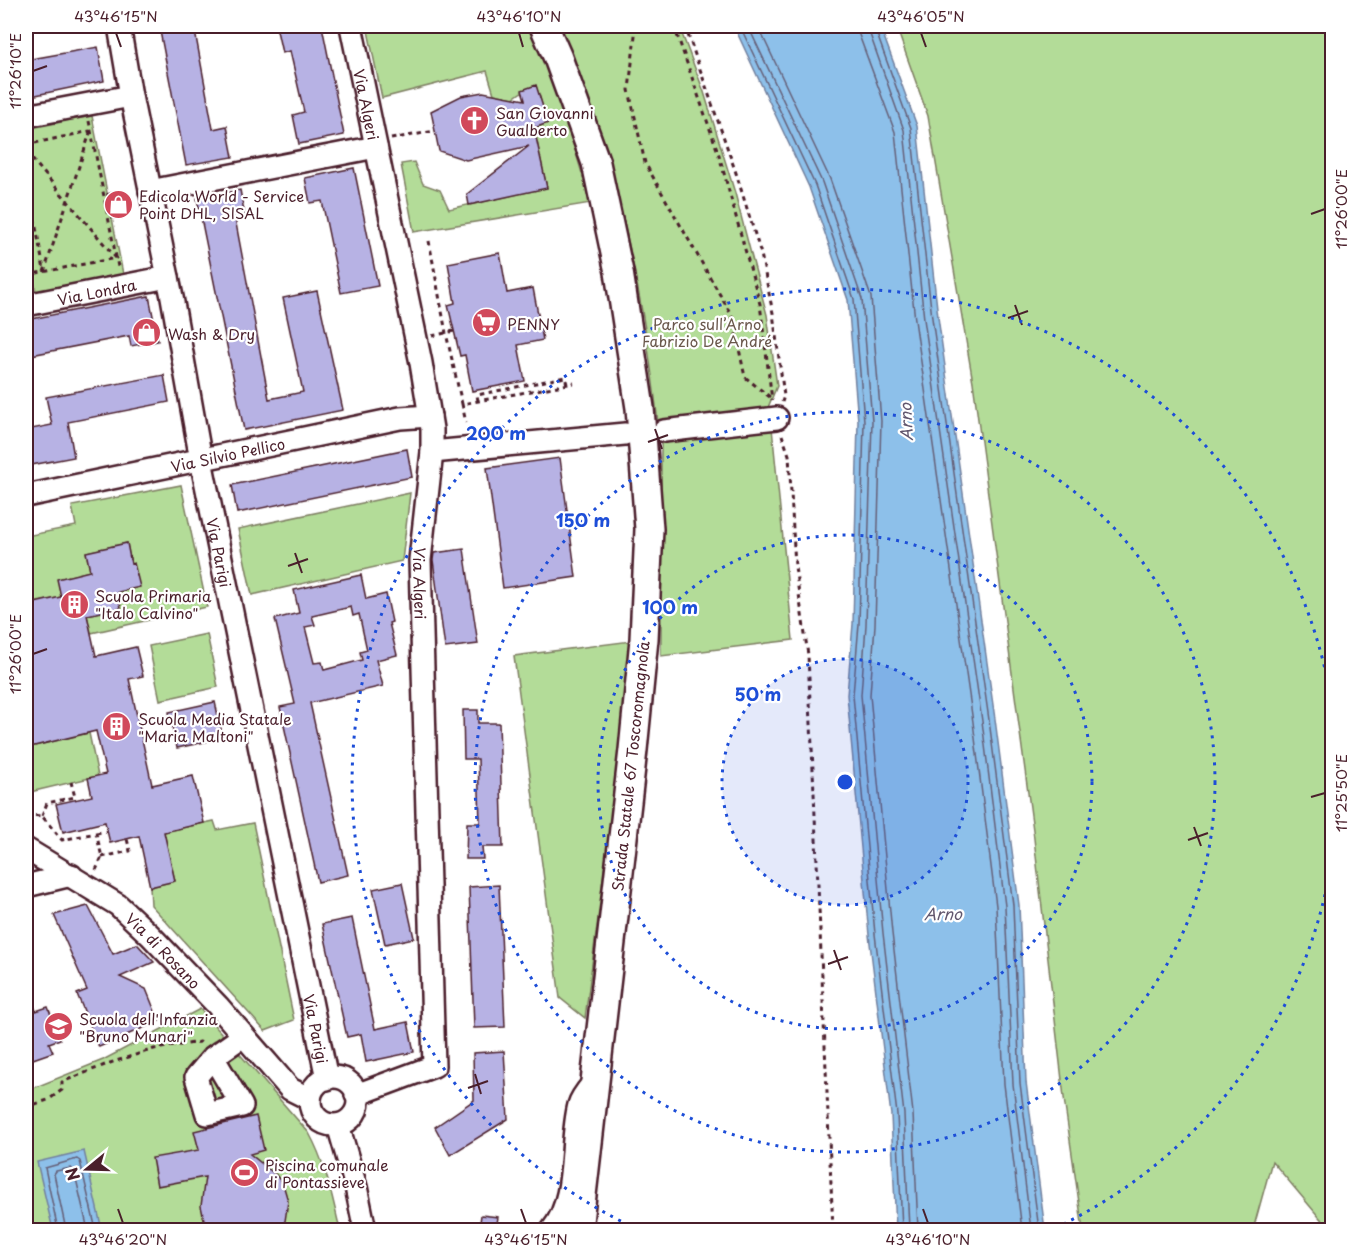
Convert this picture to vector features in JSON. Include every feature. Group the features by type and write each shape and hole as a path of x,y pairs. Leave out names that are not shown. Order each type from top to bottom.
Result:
{"main road":[{"name":"Strada Statale 67 Toscoromagnola","path":"544,26 596,163 617,261 640,408 649,529 644,639 633,750 578,1230"}],"street":[{"name":"Via Parigi","path":"118,26 130,96 168,277 201,460 327,1078"},
{"name":"Via Algeri","path":"351,26 381,143 431,423 432,452 420,560 434,1066 356,1095"},
{"path":"26,116 130,96"},
{"path":"150,191 381,143"},
{"name":"Via Londra","path":"26,305 168,277"},
{"path":"664,431 775,408"},
{"name":"Via Silvio Pellico","path":"26,496 400,418 431,423"},
{"path":"432,452 625,434"},
{"name":"Via di Rosano","path":"26,843 118,905 218,1006 290,1089 310,1099 312,1111 320,1121 325,1124 338,1125"},
{"path":"26,886 71,875"},
{"path":"213,1057 243,1036"},
{"path":"310,1099 314,1088 327,1078 344,1080 353,1088 356,1095 357,1102 352,1116 338,1125 366,1230"},
{"path":"552,1230 564,1208 579,1102 594,1082"}],"path":[{"path":"636,26 628,90 645,163 732,316 745,377 775,408"},
{"path":"674,26 719,155 760,304 775,408 789,455 795,567 808,655 832,1230"},
{"path":"684,26 732,162 760,254 773,313 784,396 775,408"},
{"path":"89,117 119,275"},
{"path":"26,145 90,131"},
{"path":"44,272 90,131"},
{"path":"381,143 435,131"},
{"path":"26,152 116,258"},
{"path":"26,174 44,272"},
{"path":"429,241 466,423"},
{"path":"32,274 116,258"},
{"path":"433,336 454,331"},
{"path":"478,401 477,395 565,377 567,384"},
{"path":"462,404 574,383"},
{"path":"499,386 500,391"},
{"path":"42,816 46,803 75,797 70,782"},
{"path":"26,815 42,816 62,840 107,831"},
{"path":"26,820 26,843"},
{"path":"93,877 102,857 96,833"},
{"path":"102,857 130,851 127,839"},
{"path":"26,1107 48,1100 62,1090 62,1082 154,1049 200,1042 213,1057"}],"green space":[{"path":"367,26 530,26 558,94 591,203 414,232 401,164 414,162 423,184 440,190 449,209 547,188 534,128 548,123 536,86 526,89 513,98 494,94 487,71 382,98"},
{"name":"Parco sull’Arno Fabrizio De André","path":"560,26 679,26 704,92 735,193 767,315 777,386 766,412 658,423 644,325 625,227 586,94"},
{"path":"896,26 1332,26 1332,1230 1272,1161 1253,1230 1083,1230 1065,1106 1033,830 973,382 928,116"},
{"path":"92,116 123,274 36,292 26,238 26,129"},
{"path":"772,428 793,640 661,656 661,440"},
{"path":"181,485 207,607 91,633 87,615 121,608 118,592 139,587 127,543 86,552 90,571 58,579 61,597 28,604 26,536 76,526 72,506"},
{"path":"410,493 402,561 252,595 238,529"},
{"path":"207,634 218,687 160,700 149,646"},
{"path":"631,641 618,764 585,1018 560,998 514,656"},
{"path":"89,733 98,776 26,793 26,748"},
{"path":"214,821 217,830 253,823 294,1020 265,1031 151,905 150,887 175,881 164,832"},
{"path":"200,1009 309,1133 324,1168 340,1230 26,1230 26,1091 103,1060"}],"water":[{"name":"Arno","path":"734,26 880,26 917,126 938,317 1019,905 1026,1082 1045,1230 896,1230 891,1115 869,935 847,695 853,624 858,421 848,300 809,187"},
{"path":"84,1151 102,1230 53,1230 37,1162"}],"building":[{"path":"159,26 194,26 213,129 227,126 233,157 186,165"},
{"path":"276,26 322,26 344,135 299,144 293,115 304,112 290,51 282,53"},
{"path":"98,47 104,81 26,97 26,60"},
{"path":"536,85 548,123 534,128 547,188 469,205 467,194 529,146 466,160 439,151 431,111 461,96 483,92 525,100 522,90"},
{"path":"354,168 378,286 341,293 322,201 310,203 305,178"},
{"path":"240,190 245,216 235,218 269,399 303,392 283,298 317,291 343,410 244,430 197,198"},
{"path":"121,191 125,215 112,218 107,194"},
{"name":"PENNY","path":"500,253 507,293 533,288 543,340 518,345 525,381 472,391 465,355 460,356 448,305 455,303 448,263"},
{"path":"149,296 158,341 131,346 129,336 26,356 26,320"},
{"path":"164,375 169,402 68,422 74,457 26,466 26,430 52,425 46,397"},
{"path":"407,449 412,477 237,513 232,485"},
{"path":"560,458 576,577 503,588 487,468"},
{"path":"127,543 131,564 134,563 140,587 118,592 121,608 87,615 96,656 136,647 143,676 129,679 152,785 193,776 204,823 164,832 175,881 150,887 139,836 110,843 105,822 63,832 56,804 92,796 88,778 106,774 96,731 26,748 26,605 61,597 57,579 90,571 86,552"},
{"path":"464,549 478,644 445,648 434,553"},
{"path":"361,575 366,599 386,594 392,622 389,623 397,655 376,660 383,686 310,703 348,875 318,882 280,707 295,704 275,619 299,613 294,590","holes":["351,607 353,616 359,614 367,650 360,652 362,660 324,670 322,662 314,663 305,627 315,625 312,616"]},
{"path":"215,702 223,738 177,748 169,712"},
{"path":"463,710 478,710 478,723 499,723 503,847 482,847 483,859 466,859 467,823 480,823 478,759 464,759"},
{"path":"402,883 414,938 385,944 373,889"},
{"path":"499,885 505,1027 474,1028 469,887"},
{"path":"88,906 113,954 137,944 154,962 120,977 146,989 159,1021 99,1047 77,994 87,990 54,915"},
{"path":"352,918 375,1029 408,1022 414,1052 366,1062 361,1034 347,1037 322,924"},
{"path":"26,986 36,1011 48,1007 60,1039 49,1043 53,1052 33,1059 28,1047 26,1048"},
{"path":"504,1051 508,1119 450,1155 435,1127 474,1100 473,1053"},
{"name":"Piscina comunale di Pontassieve","path":"256,1116 264,1150 250,1154 276,1175 283,1184 288,1201 285,1221 278,1230 210,1230 204,1220 201,1206 205,1177 157,1186 152,1158 199,1150 194,1131"},
{"path":"481,1215 498,1217 496,1230 479,1230"}],"place":[{"name":"San Giovanni Gualberto","path":"475,121"},
{"name":"Edicola World - Service Point DHL, SISAL","path":"118,204"},
{"name":"PENNY","path":"486,323"},
{"name":"Wash & Dry","path":"147,333"},
{"name":"Scuola Primaria \"Italo Calvino\"","path":"74,604"},
{"name":"Scuola Media Statale \"Maria Maltoni\"","path":"117,727"},
{"name":"Scuola dell'Infanzia \"Bruno Munari\"","path":"58,1027"},
{"name":"Piscina comunale di Pontassieve","path":"244,1173"}]}
